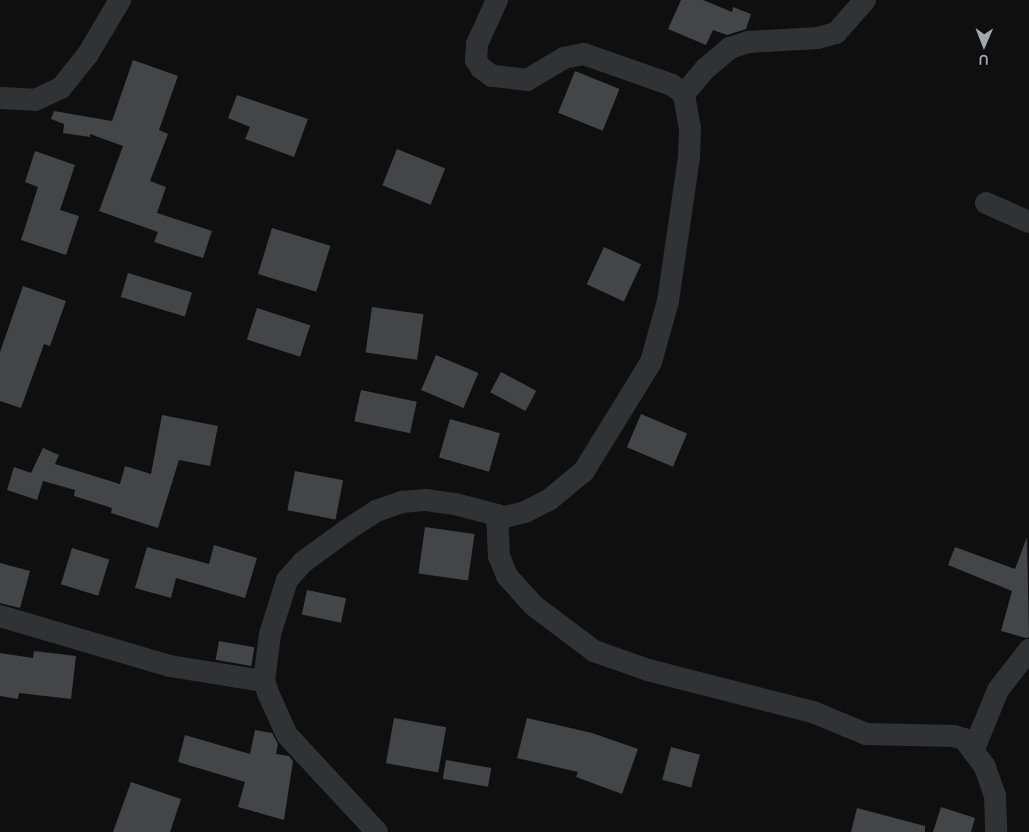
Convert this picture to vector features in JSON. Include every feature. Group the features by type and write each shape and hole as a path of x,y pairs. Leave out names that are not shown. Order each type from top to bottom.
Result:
{"street":[{"path":"0,98 34,100 61,88 88,54 120,0"},
{"path":"377,832 288,735 264,681 277,606 287,580 303,562 376,511 402,502 445,502 505,517 525,512 549,500 584,471 651,362 668,301 689,156 690,130 684,94 672,85 584,54 564,58 527,80 492,76 476,60 477,44 497,0"},
{"path":"684,94 704,69 730,48 748,42 818,38 836,33 866,0"},
{"path":"986,203 1029,222"},
{"path":"497,515 499,556 506,576 533,606 594,651 648,670 813,712 866,734 910,737 954,736 964,739 985,767 995,796 996,832"},
{"path":"0,616 170,666 264,681"},
{"path":"973,751 998,690 1029,650"}],"building":[{"path":"681,0 703,0 732,12 733,7 751,14 746,29 727,35 713,30 706,45 668,29"},
{"path":"133,60 178,76 159,130 168,134 150,181 166,187 157,213 212,231 203,258 154,242 158,232 99,211 123,146 90,134 90,137 63,133 64,124 51,119 54,111 112,121"},
{"path":"575,71 620,89 603,131 558,113"},
{"path":"237,95 308,119 294,157 245,139 250,127 228,118"},
{"path":"397,149 445,168 431,205 382,185"},
{"path":"35,151 75,165 60,210 79,216 66,255 21,240 38,187 25,182"},
{"path":"272,228 330,246 316,292 258,274"},
{"path":"604,247 641,264 624,301 587,284"},
{"path":"128,273 192,293 185,316 121,297"},
{"path":"23,286 66,301 50,346 44,344 21,408 0,401 0,352"},
{"path":"372,307 423,314 417,360 366,353"},
{"path":"257,308 310,325 300,357 247,339"},
{"path":"436,355 478,373 463,408 421,390"},
{"path":"501,372 536,391 526,411 490,392"},
{"path":"361,390 417,402 410,433 354,421"},
{"path":"641,414 687,434 673,467 627,447"},
{"path":"162,415 218,426 210,466 179,460 158,528 111,513 112,508 74,496 75,490 43,481 37,500 7,490 14,467 31,473 43,448 59,455 55,464 120,484 125,466 151,474"},
{"path":"450,419 500,433 489,472 439,457"},
{"path":"295,471 343,480 335,520 287,510"},
{"path":"425,527 475,534 468,581 418,574"},
{"path":"1027,537 1029,637 1026,638 1001,631 1012,591 948,565 955,547 1015,569"},
{"path":"214,545 257,558 245,598 176,578 171,598 135,588 147,547 209,564"},
{"path":"72,548 109,559 98,596 61,584"},
{"path":"0,563 30,571 20,608 0,603"},
{"path":"307,590 346,598 341,623 302,614"},
{"path":"219,641 254,647 251,666 216,660"},
{"path":"34,651 76,656 71,699 19,693 18,699 0,696 0,653 33,658"},
{"path":"394,718 446,727 438,773 386,763"},
{"path":"527,718 592,733 638,749 622,794 576,777 578,772 517,758"},
{"path":"255,730 272,733 278,744 276,754 289,756 293,761 284,820 238,807 245,782 178,762 185,735 250,754"},
{"path":"671,747 700,755 691,788 662,780"},
{"path":"446,760 491,768 488,787 443,779"},
{"path":"131,782 181,799 170,832 113,832"},
{"path":"941,807 975,818 971,832 933,832"},
{"path":"857,808 925,826 925,832 851,832"}]}
